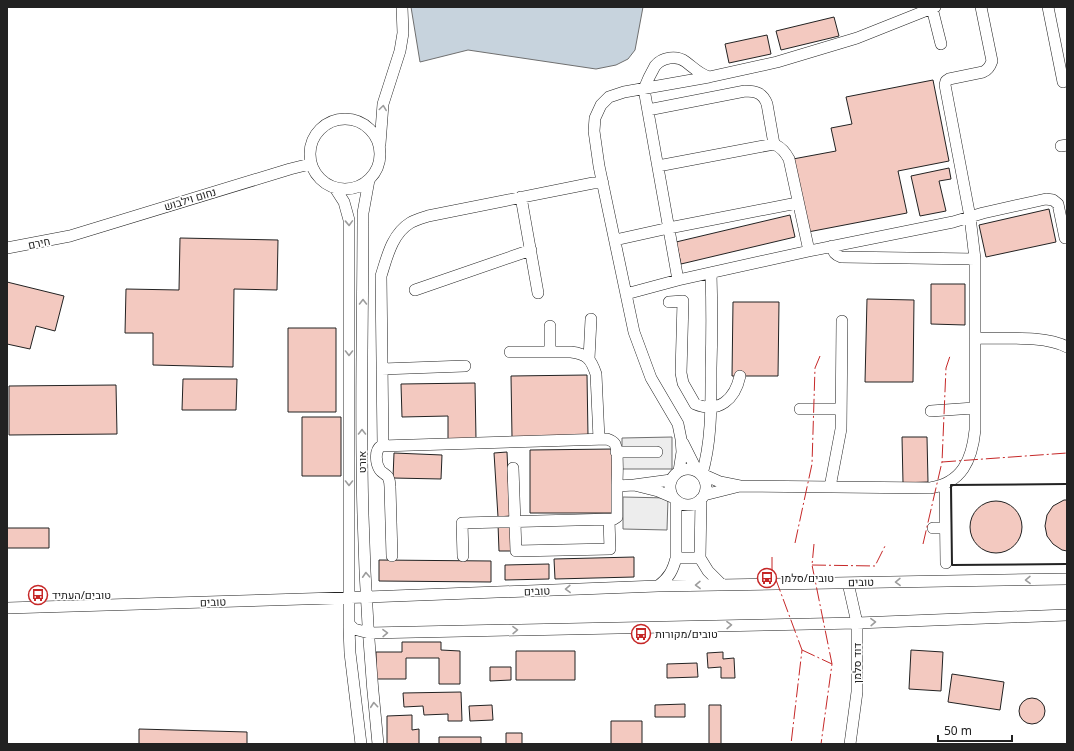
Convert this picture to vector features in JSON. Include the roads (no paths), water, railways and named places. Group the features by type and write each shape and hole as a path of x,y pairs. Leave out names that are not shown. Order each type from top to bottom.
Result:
{"street":[{"path":"380,147 376,136 364,124 348,118 336,120 326,124 317,132 311,142 309,152 310,164 315,174 322,182 342,190 353,189 363,184 369,180 378,168 380,158 382,104 400,50 403,33 402,7"},
{"path":"658,586 670,575 676,558 674,499 669,486 674,474 685,468 691,468 720,482 740,486 930,488 945,484 960,472 969,460 974,445 975,430 975,259 970,217 945,85 946,81 949,79 983,72 988,70 990,66 992,61 982,7"},
{"path":"1048,7 1063,82"},
{"path":"679,471 682,452 678,424 651,378 634,332 599,166 594,131 595,118 601,105 609,97 624,92 709,77 777,62 849,40 933,8 941,44"},
{"path":"678,280 644,89 656,65 669,58 675,57 681,59 697,72 709,77"},
{"path":"648,110 745,91 754,91 765,98 774,144"},
{"path":"658,166 774,144 780,147 785,152 788,159 809,251"},
{"name":"נחום וילבוש","path":"70,236 310,164"},
{"name":"אורט","path":"369,180 364,201 363,221 362,466 369,633 378,744"},
{"path":"383,446 381,276 395,237 409,223 428,216 593,183 603,183"},
{"name":"אורט","path":"335,188 344,202 349,220 349,624 350,653 361,744"},
{"path":"521,197 538,293"},
{"path":"626,294 678,280 832,246 953,222 983,213 1046,199 1053,200 1058,204 1065,238"},
{"path":"615,240 798,203"},
{"name":"חירם","path":"7,248 70,236"},
{"path":"832,246 833,252 841,257 975,259"},
{"path":"416,290 531,250"},
{"path":"699,472 705,464 710,427 711,273"},
{"path":"669,302 683,301 681,374 695,404 700,406 721,406 727,401 734,391 740,376"},
{"path":"589,359 591,319"},
{"path":"830,487 841,429 842,321"},
{"path":"550,326 550,352"},
{"path":"975,338 1041,340 1058,342 1067,347"},
{"path":"510,352 581,353 589,359 596,374 599,439"},
{"path":"382,369 465,366"},
{"path":"931,411 974,408"},
{"path":"800,409 841,409"},
{"path":"392,556 390,487 388,477 381,472 377,466 376,453 378,448 383,446 607,438 612,440 615,444 616,452 617,486 617,517 614,520 462,523 462,556"},
{"path":"681,438 699,472 705,480 706,486 702,497 700,558 708,571 722,585"},
{"path":"616,452 657,452"},
{"path":"513,468 516,551 610,549 609,520"},
{"path":"617,486 671,480"},
{"path":"945,484 946,563"},
{"path":"634,485 658,491 688,505 693,504 702,497 740,486"},
{"path":"932,528 945,528"},
{"path":"676,558 700,558"},
{"name":"טובים","path":"7,608 658,586 1067,579"},
{"name":"דוד סלמן","path":"848,582 857,623 857,692 850,744"},
{"path":"349,624 354,629 369,633 857,623 1067,615"}],"place":[{"name":"טובים/סלמן","path":"767,578"},
{"name":"טובים/העתיד","path":"38,595"},
{"name":"טובים/מקורות","path":"641,634"}]}
